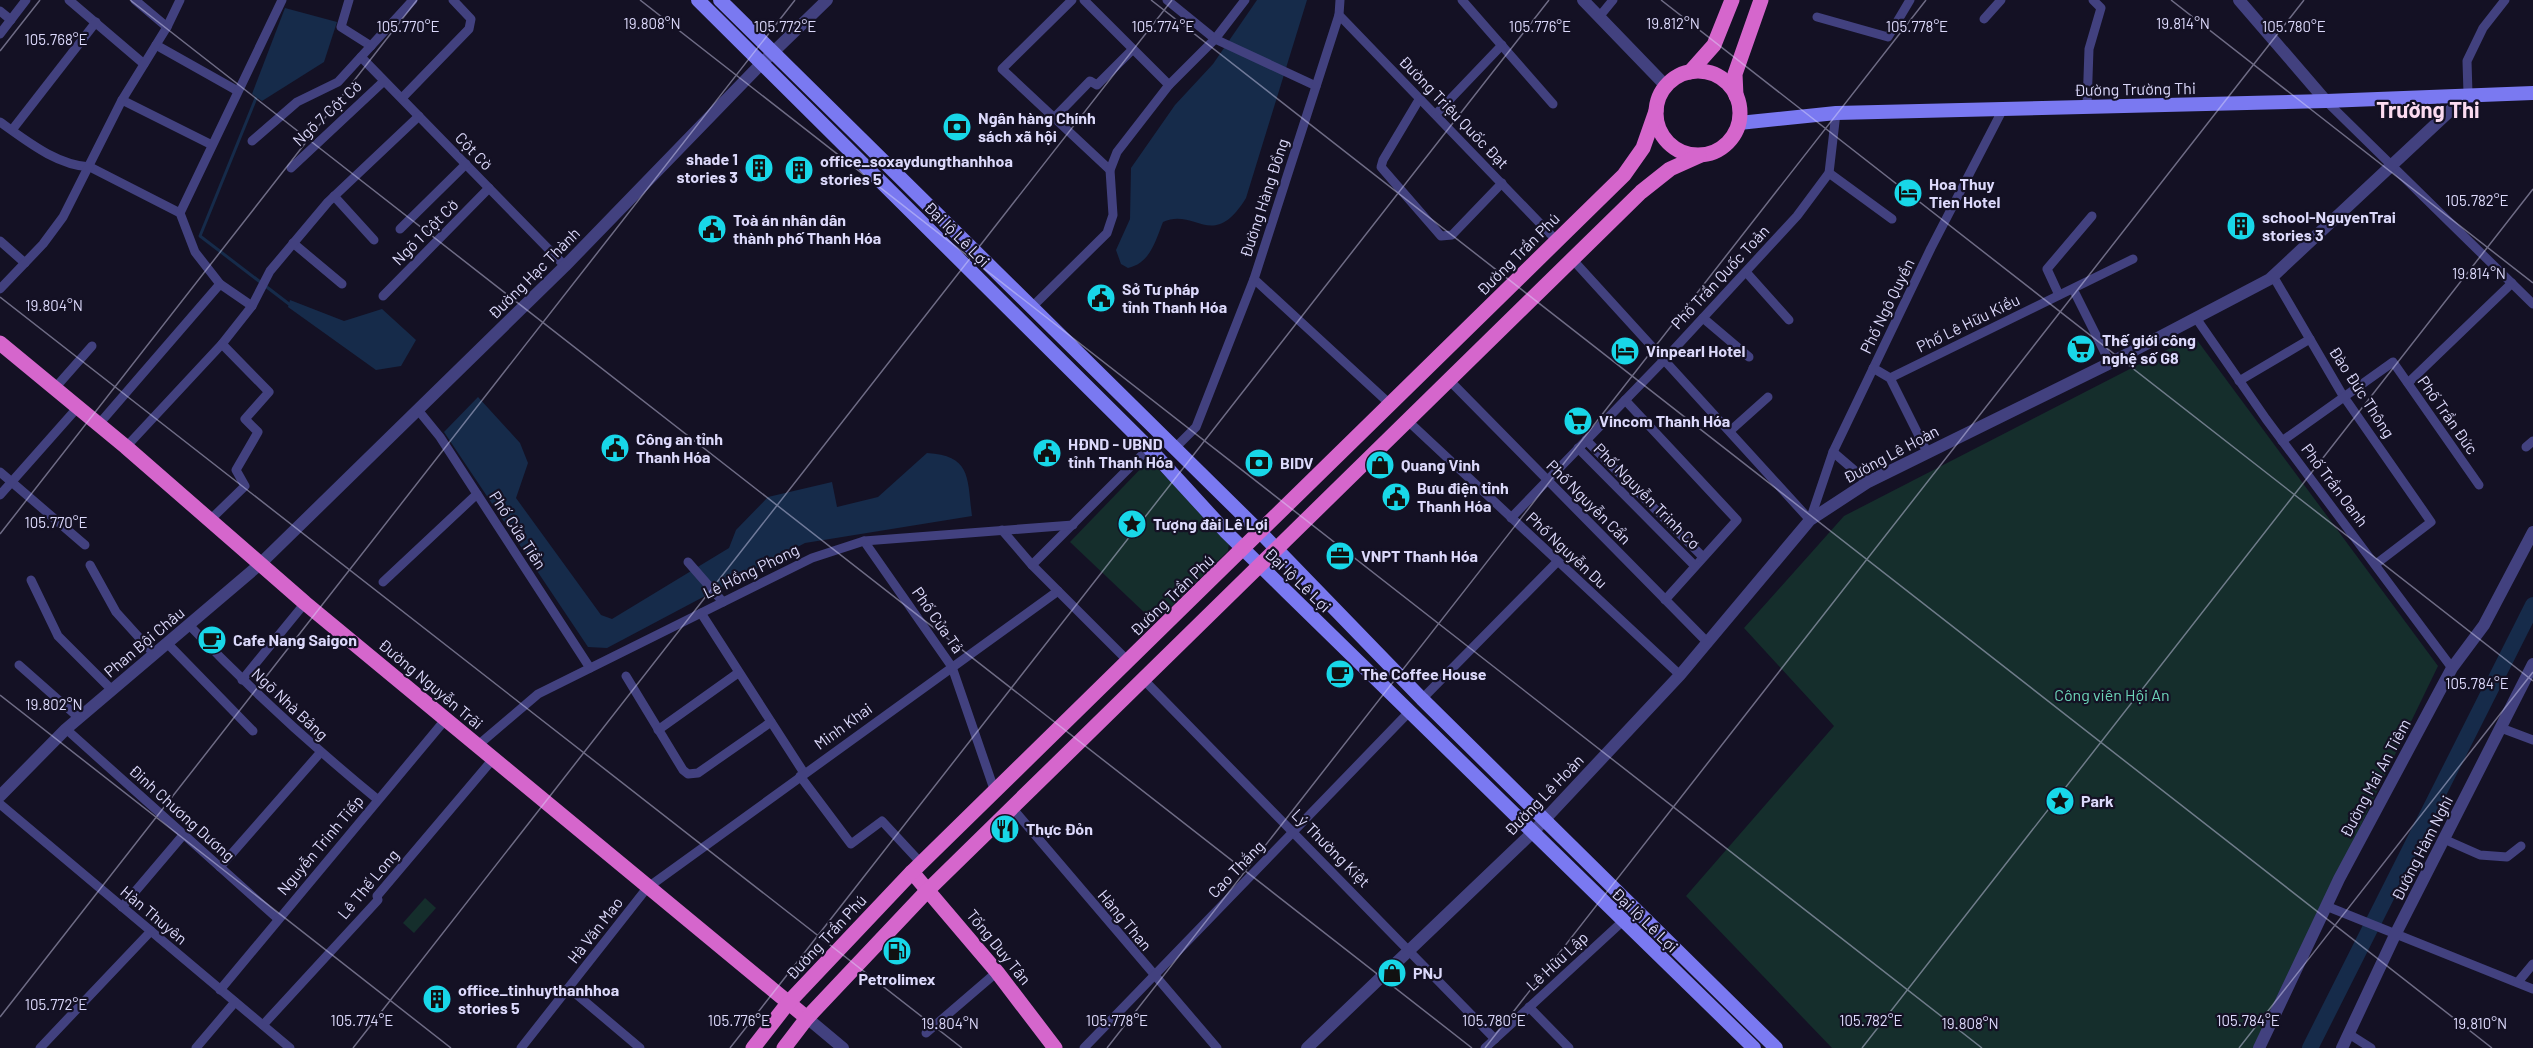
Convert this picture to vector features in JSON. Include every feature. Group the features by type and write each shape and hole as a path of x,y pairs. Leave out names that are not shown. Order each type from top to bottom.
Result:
{"highway":[{"path":"1690,72 1714,45 1732,0"},
{"path":"784,1048 807,1018 928,890 1261,567 1648,186 1670,169 1699,156 1713,153 1725,146 1734,136 1739,123 1740,109 1736,96 1735,74 1761,0"},
{"path":"1699,156 1685,154 1663,137 1657,125 1656,111 1659,97 1666,86 1677,77 1690,72 1704,72 1717,76 1728,84 1736,96"},
{"name":"Đường Trần Phú","path":"753,1048 788,1003 916,868 1624,175 1643,148 1656,111"},
{"path":"1475,322 1491,340"},
{"name":"Đường Nguyễn Trãi","path":"0,343 126,447 259,565 807,1018"},
{"path":"995,792 1012,809"},
{"name":"Tống Duy Tân","path":"916,868 928,890 997,972 1055,1048"}],"main road":[{"name":"Đại lộ Lê Lợi","path":"698,0 1149,448 1261,567 1754,1048"},
{"name":"Đại lộ Lê Lợi","path":"720,0 1261,532 1422,699 1776,1048"},
{"name":"Đường Trường Thi","path":"1739,123 1836,113 2326,101 2533,93"},
{"path":"964,265 976,252"}],"street":[{"path":"0,34 26,0"},
{"path":"69,0 144,64"},
{"path":"135,0 167,27"},
{"path":"0,289 63,217 122,100 167,27 180,0"},
{"path":"180,213 236,90 282,0"},
{"path":"349,0 341,27 371,46"},
{"path":"252,141 297,102 338,82 413,0"},
{"path":"402,98 469,29 471,19 453,0"},
{"name":"Đường Hạc Thành","path":"259,565 565,266 762,63 827,0"},
{"path":"1072,0 1002,69 1110,170"},
{"path":"1084,0 1169,85"},
{"path":"1167,0 1215,39 1316,86"},
{"path":"1032,307 1107,233 1113,215 1110,170 1117,152 1169,85 1215,39 1245,0"},
{"path":"1339,15 1340,0"},
{"path":"1462,0 1553,104"},
{"path":"1583,0 1666,86"},
{"path":"1599,17 1613,0"},
{"path":"1817,17 1888,37 1910,0"},
{"path":"1984,19 2001,0"},
{"path":"2087,106 2089,49 2101,8 2093,0"},
{"path":"2239,0 2326,101 2533,304"},
{"path":"2468,94 2467,61 2483,28 2505,0"},
{"path":"0,11 11,20"},
{"name":"Đường Hàng Đồng","path":"1175,448 1196,427 1254,279 1339,15"},
{"name":"Đường Triệu Quốc Đạt","path":"1339,15 1557,241"},
{"path":"12,130 96,22"},
{"path":"156,45 236,90"},
{"path":"1436,114 1502,45"},
{"path":"1054,118 1090,81 1097,85 1132,49"},
{"name":"Cột Cờ","path":"361,57 565,266"},
{"name":"Ngõ 7 Cột Cờ","path":"291,168 384,81"},
{"name":"Đường Lê Hoàn","path":"1307,1048 1544,821 1680,675 1810,520 1868,482 2110,363 2273,276 2468,94"},
{"path":"1420,98 1383,160 1382,167 1441,236 1452,235 1502,183"},
{"path":"122,100 212,145"},
{"name":"Phố Ngô Quyền","path":"1810,520 1833,452 2003,109"},
{"path":"1836,113 1829,173 1892,219"},
{"path":"126,447 222,345 252,306 263,284 293,243 334,196 419,116"},
{"path":"0,122 48,154 73,166 90,167 180,213 195,252 220,284 252,306"},
{"path":"400,229 465,164"},
{"name":"Phố Trần Quốc Toản","path":"1511,518 1746,272 1797,216 1829,173"},
{"name":"Ngõ 1 Cột Cờ","path":"383,296 489,188"},
{"path":"334,196 374,240"},
{"path":"2059,295 2046,269 2092,216"},
{"path":"0,241 25,263"},
{"path":"293,243 342,284"},
{"name":"Phố Lê Hữu Kiều","path":"1890,378 2133,259"},
{"path":"1573,260 1810,520"},
{"path":"1746,272 1789,320"},
{"name":"Đào Đức Thông","path":"2273,276 2344,396 2431,522 2376,564"},
{"path":"1254,279 1391,405"},
{"path":"2408,383 2512,283"},
{"path":"99,424 220,284"},
{"path":"2073,289 2110,363"},
{"path":"1703,318 1749,357"},
{"name":"Phố Trần Oanh","path":"2196,318 2282,441 2452,668"},
{"path":"2239,381 2310,339"},
{"path":"210,520 245,486 236,470 258,432 245,418 269,392 222,345"},
{"path":"55,388 92,346"},
{"name":"Phố Trần Đức","path":"2344,396 2393,362 2479,485"},
{"path":"1873,368 1890,378 1927,452"},
{"name":"Phố Nguyễn Cẩn","path":"1450,381 1708,643"},
{"path":"2282,441 2344,396"},
{"path":"1730,431 1768,397"},
{"path":"1626,400 1737,520 1665,600"},
{"path":"0,495 78,407"},
{"name":"Phố Cửa Tiền","path":"418,410 440,437 590,668"},
{"name":"Phố Nguyễn Du","path":"1408,422 1680,675"},
{"name":"Phố Nguyễn Trinh Cơ","path":"1586,440 1703,557"},
{"path":"1032,565 1149,448"},
{"name":"Phố Nguyễn Trinh Cơ","path":"1578,448 1695,566"},
{"path":"1833,452 1868,482"},
{"path":"0,472 85,545"},
{"path":"383,582 477,494"},
{"name":"Lê Hồng Phong","path":"477,746 538,694 812,558 864,541 1073,525"},
{"path":"1002,530 1032,565 1129,662"},
{"name":"Đường Mai An Tiêm","path":"2259,1048 2326,906 2452,668 2484,625 2533,532"},
{"name":"Phố Cửa Tả","path":"864,541 952,667 995,792"},
{"path":"688,562 723,602"},
{"path":"1422,699 1557,562"},
{"path":"90,565 116,612 154,654"},
{"name":"Phan Bội Châu","path":"0,796 66,729 259,565"},
{"path":"31,580 58,636 112,690"},
{"name":"Minh Khai","path":"647,888 1058,591"},
{"path":"242,680 305,603"},
{"path":"701,613 802,775 852,844 882,821 916,868"},
{"name":"Ngõ Nhà Bảng","path":"189,625 242,680 320,753 377,799"},
{"path":"167,643 253,731"},
{"name":"Đường Hàm Nghi","path":"2342,1048 2390,933 2446,840 2533,664"},
{"path":"20,665 79,718"},
{"path":"658,729 738,673"},
{"path":"626,676 683,770 693,775 771,722"},
{"name":"Lý Thường Kiệt","path":"1144,680 1409,948 1495,1039"},
{"name":"Cao Thắng","path":"1084,1048 1410,711"},
{"name":"Nguyễn Trinh Tiếp","path":"220,990 445,720"},
{"path":"2501,728 2533,740"},
{"name":"Đinh Chương Dương","path":"66,729 278,918"},
{"path":"220,867 320,753"},
{"name":"Lê Thế Long","path":"263,1025 378,900 377,896 493,759"},
{"name":"Hàn Thuyên","path":"0,804 290,1048"},
{"name":"Hàng Than","path":"1012,809 1217,1048"},
{"path":"122,907 184,834"},
{"path":"2446,840 2480,855 2507,857 2521,846"},
{"name":"Hà Văn Mao","path":"521,1048 647,888"},
{"path":"2326,906 2533,988"},
{"name":"Lê Hữu Lập","path":"1485,1048 1623,921"},
{"path":"40,1048 150,931"},
{"path":"2518,982 2533,964"},
{"path":"927,1033 997,972"},
{"path":"569,988 640,1048"},
{"path":"196,1048 235,1002"},
{"path":"1529,1007 1569,1048"},
{"name":"Đường Nguyễn Trãi","path":"807,1018 843,1048"},
{"path":"2349,1034 2371,1048"}],"green space":[{"name":"Công viên Hội An","path":"2194,336 2438,666 2253,1048 1832,1048 1686,896 1834,726 1744,628 1844,516"},
{"path":"1149,460 1225,536 1229,543 1228,551 1163,615 1154,617 1147,615 1070,542"},
{"path":"425,898 436,908 414,933 403,923"}],"water":[{"path":"1257,0 1307,0 1246,198 1234,214 1224,222 1214,225 1174,219 1163,222 1147,257 1142,262 1128,268 1121,264 1116,250 1130,219 1131,168 1175,105 1213,64"},
{"path":"285,8 337,22 324,62 262,101 252,94"},
{"path":"290,300 344,321 382,309 416,340 401,366 376,370 288,307"},
{"path":"478,397 520,443 528,463 516,498 601,615 612,619 729,548 736,530 768,497 832,482 837,507 878,497 927,453 942,455 960,464 967,480 972,516 805,543 607,648 588,647 444,432"}],"waterway":[{"path":"256,98 200,236 289,304"},
{"path":"2310,1048 2533,605"}],"place":[{"name":"Ngân hàng Chính sách xã hội","path":"957,127"},
{"name":"shade 1 stories 3","path":"759,168"},
{"name":"office_soxaydungthanhhoa stories 5","path":"799,170"},
{"name":"Hoa Thuy Tien Hotel","path":"1908,193"},
{"name":"school-NguyenTrai stories 3","path":"2241,226"},
{"name":"Toà án nhân dân thành phố Thanh Hóa","path":"712,229"},
{"name":"Sở Tư pháp tỉnh Thanh Hóa","path":"1101,298"},
{"name":"Thế giới công nghệ số G8","path":"2081,349"},
{"name":"Vinpearl Hotel","path":"1625,351"},
{"name":"Vincom Thanh Hóa","path":"1578,421"},
{"name":"Công an tỉnh Thanh Hóa","path":"615,448"},
{"name":"HĐND - UBND tỉnh Thanh Hóa","path":"1047,453"},
{"name":"BIDV","path":"1259,463"},
{"name":"Quang Vinh","path":"1380,465"},
{"name":"Bưu điện tỉnh Thanh Hóa","path":"1396,497"},
{"name":"Tượng đài Lê Lợi","path":"1132,524"},
{"name":"VNPT Thanh Hóa","path":"1340,556"},
{"name":"Cafe Nang Saigon","path":"212,640"},
{"name":"The Coffee House","path":"1340,674"},
{"name":"Park","path":"2060,801"},
{"name":"Thực Đỏn","path":"1005,829"},
{"name":"Petrolimex","path":"897,951"},
{"name":"PNJ","path":"1392,973"},
{"name":"office_tinhuythanhhoa stories 5","path":"437,999"}],"district":[{"name":"Trường Thi","path":"2428,110"}]}
